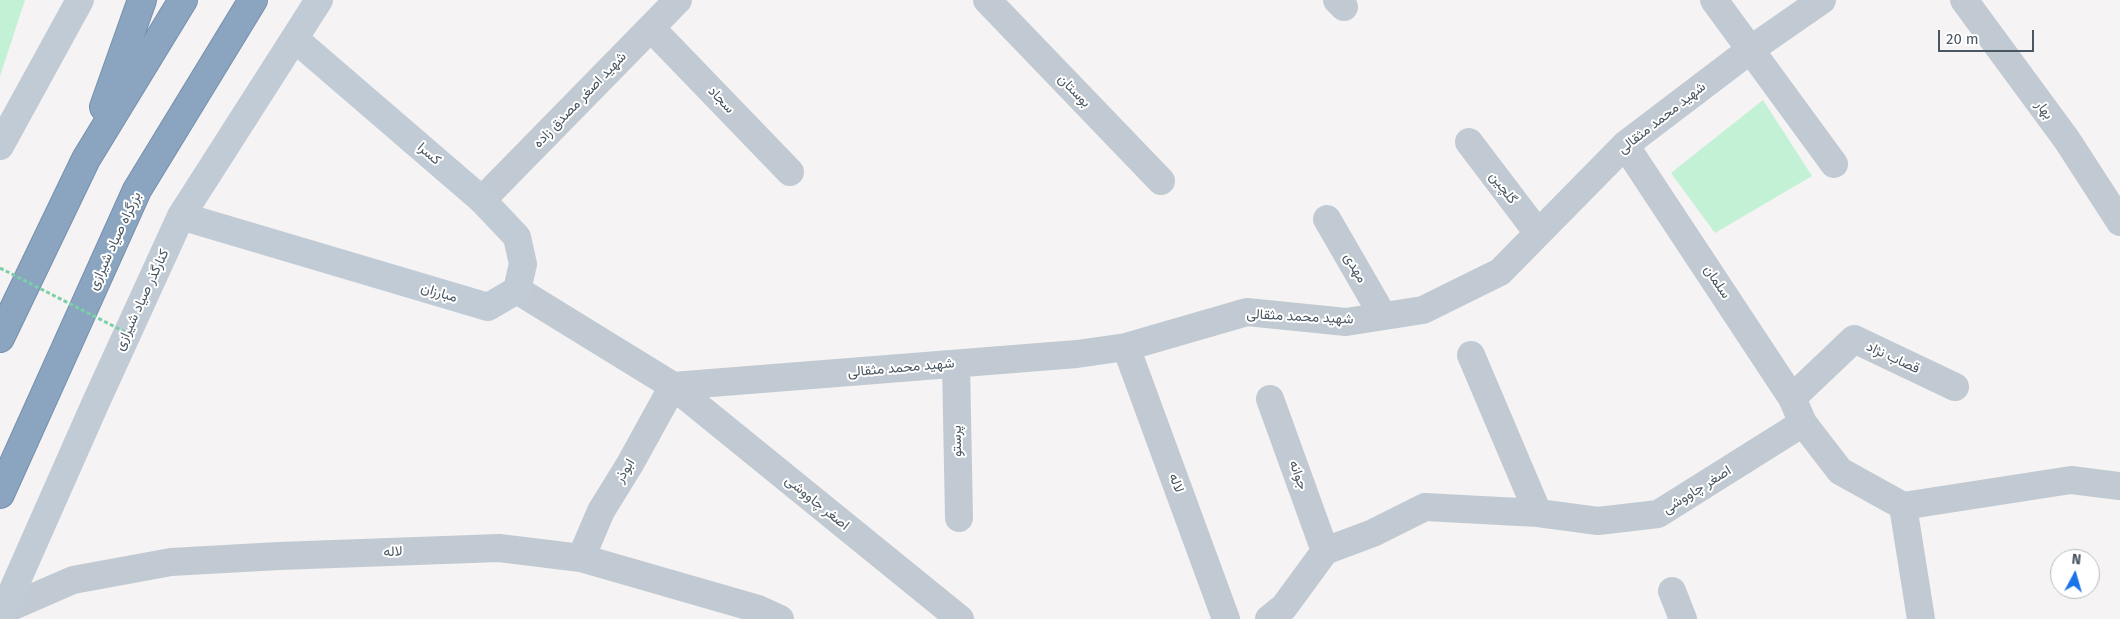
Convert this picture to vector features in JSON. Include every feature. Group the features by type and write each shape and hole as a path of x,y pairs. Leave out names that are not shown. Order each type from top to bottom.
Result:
{"highway":[{"path":"86,159 142,0"},
{"path":"0,338 86,159 183,0"},
{"name":"بزرگراه صیاد شیرازی","path":"0,494 137,190 253,0"},
{"path":"137,190 274,0"}],"main road":[{"path":"0,146 80,0"},
{"name":"کنارگذر صیاد شیرازی","path":"2,614 181,216 319,0"},
{"name":"کسرا","path":"295,39 482,200 517,237 524,264 517,290"},
{"name":"مبارزان","path":"181,216 488,307 517,290"}],"street":[{"name":"شهید اصغر مصدق زاده","path":"482,200 678,0"},
{"name":"بوستان","path":"987,0 1161,181"},
{"path":"1714,0 1834,164"},
{"name":"شهید محمد مثقالی","path":"673,386 1077,354 1126,348 1247,312 1346,322 1423,310 1500,272 1625,144 1750,50 1822,0"},
{"name":"بهار","path":"1964,0 2067,140 2120,222"},
{"name":"سجاد","path":"650,28 790,172"},
{"name":"گلچین","path":"1469,142 1538,233"},
{"name":"سلمان","path":"1625,144 1719,284 1792,398 1803,424"},
{"name":"مهدی","path":"1327,219 1383,316"},
{"path":"517,290 673,386"},
{"name":"قصاب نژاد","path":"1792,398 1854,339 1956,387"},
{"name":"لاله","path":"1126,348 1226,619"},
{"path":"1471,355 1538,513"},
{"name":"پرستو","path":"956,364 959,518"},
{"name":"ابوذر","path":"581,558 601,511 630,464 673,386"},
{"name":"اصغر چاووشی","path":"673,386 960,619"},
{"name":"جوانه","path":"1270,399 1325,551"},
{"path":"1803,424 1840,472 1903,506 2071,480 2120,486"},
{"name":"اصغر چاووشی","path":"1325,551 1373,533 1425,507 1538,513 1598,521 1658,514 1803,424"},
{"path":"1903,506 1921,619"},
{"name":"لاله","path":"2,614 73,580 172,562 499,548 581,558 758,609 780,619"},
{"path":"1269,619 1284,607 1325,551"},
{"path":"1672,592 1683,619"}],"path":[{"path":"0,268 127,333"}],"green space":[{"path":"0,0 25,0 0,76"},
{"path":"1763,100 1812,176 1715,233 1671,173"}]}
